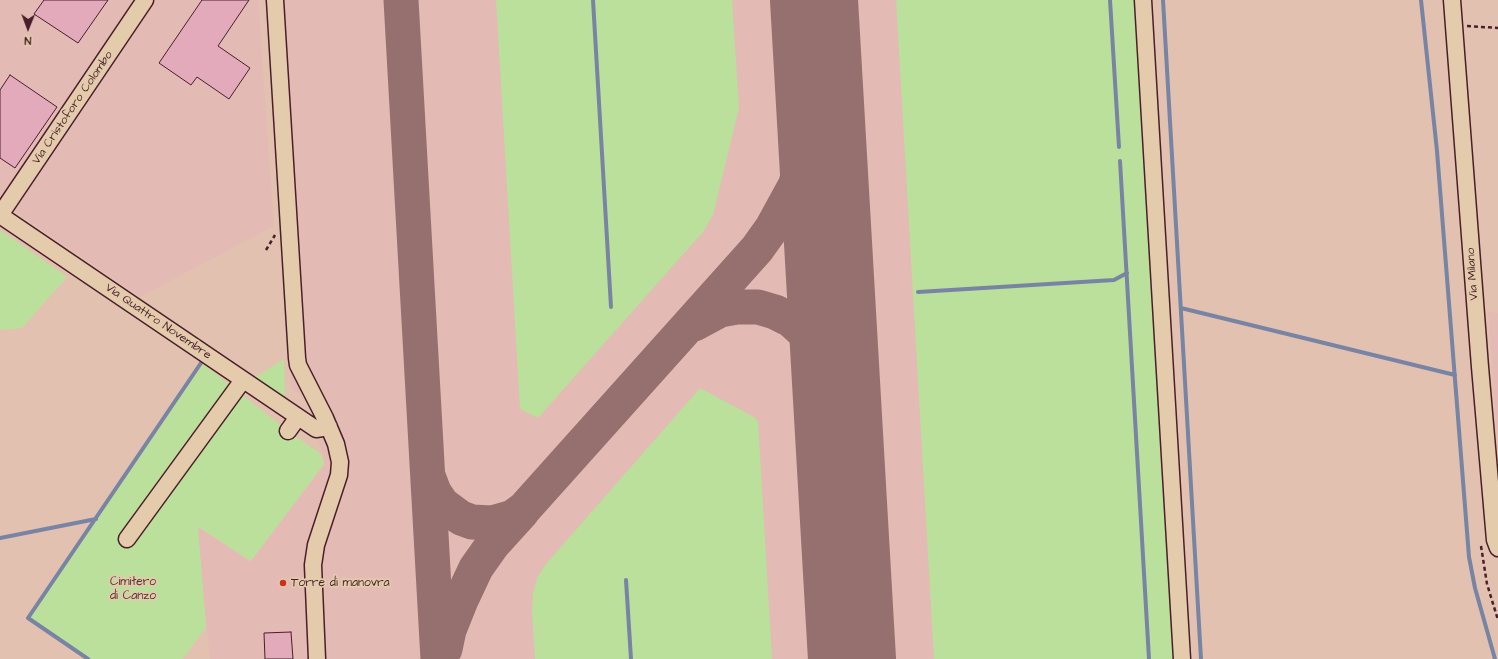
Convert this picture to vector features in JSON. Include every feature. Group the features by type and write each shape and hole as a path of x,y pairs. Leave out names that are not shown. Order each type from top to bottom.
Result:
{"street":[{"name":"Via Cristoforo Colombo","path":"0,215 144,0"},
{"path":"275,0 296,358 322,428 336,444 340,462 339,475 316,545 313,566 317,659"},
{"path":"1142,0 1182,659"},
{"name":"Via Milano","path":"1452,0 1481,375 1495,540 1498,548"},
{"name":"Via Quattro Novembre","path":"0,215 298,417 322,428"},
{"path":"127,539 243,380"},
{"path":"288,431 298,417"}],"path":[{"path":"1454,25 1498,28"}],"shaded area":[{"path":"0,0 258,0 274,226 140,297 0,201"},
{"path":"266,0 1150,0 1190,659 210,659 197,526 250,562 325,464 308,400 291,388"},
{"path":"1488,312 1498,313 1498,443"}],"green space":[{"path":"496,0 732,0 739,108 713,215 703,232 538,418 520,409"},
{"path":"896,0 1137,0 1175,659 934,659"},
{"path":"0,230 67,277 22,328 0,330"},
{"path":"284,359 285,398 254,378"},
{"name":"Cimitero di Canzo","path":"203,364 288,431 321,454 324,464 251,561 198,527 206,627 183,659 90,659 30,618"},
{"path":"700,388 754,417 758,421 772,659 535,659 532,612 533,593 537,578 545,565"}],"building":[{"path":"44,0 108,0 78,43 34,14"},
{"path":"202,0 249,0 218,46 250,68 229,99 197,77 191,85 159,63"},
{"path":"10,75 57,107 15,168 0,158 0,90"},
{"path":"291,632 293,659 265,659 264,633"}],"waterway":[{"path":"593,0 611,307"},
{"path":"1110,0 1119,147"},
{"path":"1163,0 1201,659"},
{"path":"1421,0 1437,151 1469,557 1475,588 1495,659"},
{"path":"1120,161 1149,659"},
{"path":"918,292 1114,280 1127,273"},
{"path":"1181,308 1455,375"},
{"path":"88,659 28,618 203,360"},
{"path":"0,538 96,519"},
{"path":"626,580 631,659"}],"taxiway":[{"path":"401,0 438,659"},
{"path":"428,476 434,492 442,504 461,518 472,522 492,523 513,517 524,509 757,249 772,228 795,186 809,142 819,88"},
{"path":"694,324 720,310 737,307 758,307 775,312 791,320 803,331 817,354 828,379 837,408"},
{"path":"445,649 449,630 476,568 493,544 522,512"}],"runway":[{"path":"814,0 852,659"}],"place":[{"name":"Torre di manovra","path":"283,583"}]}
